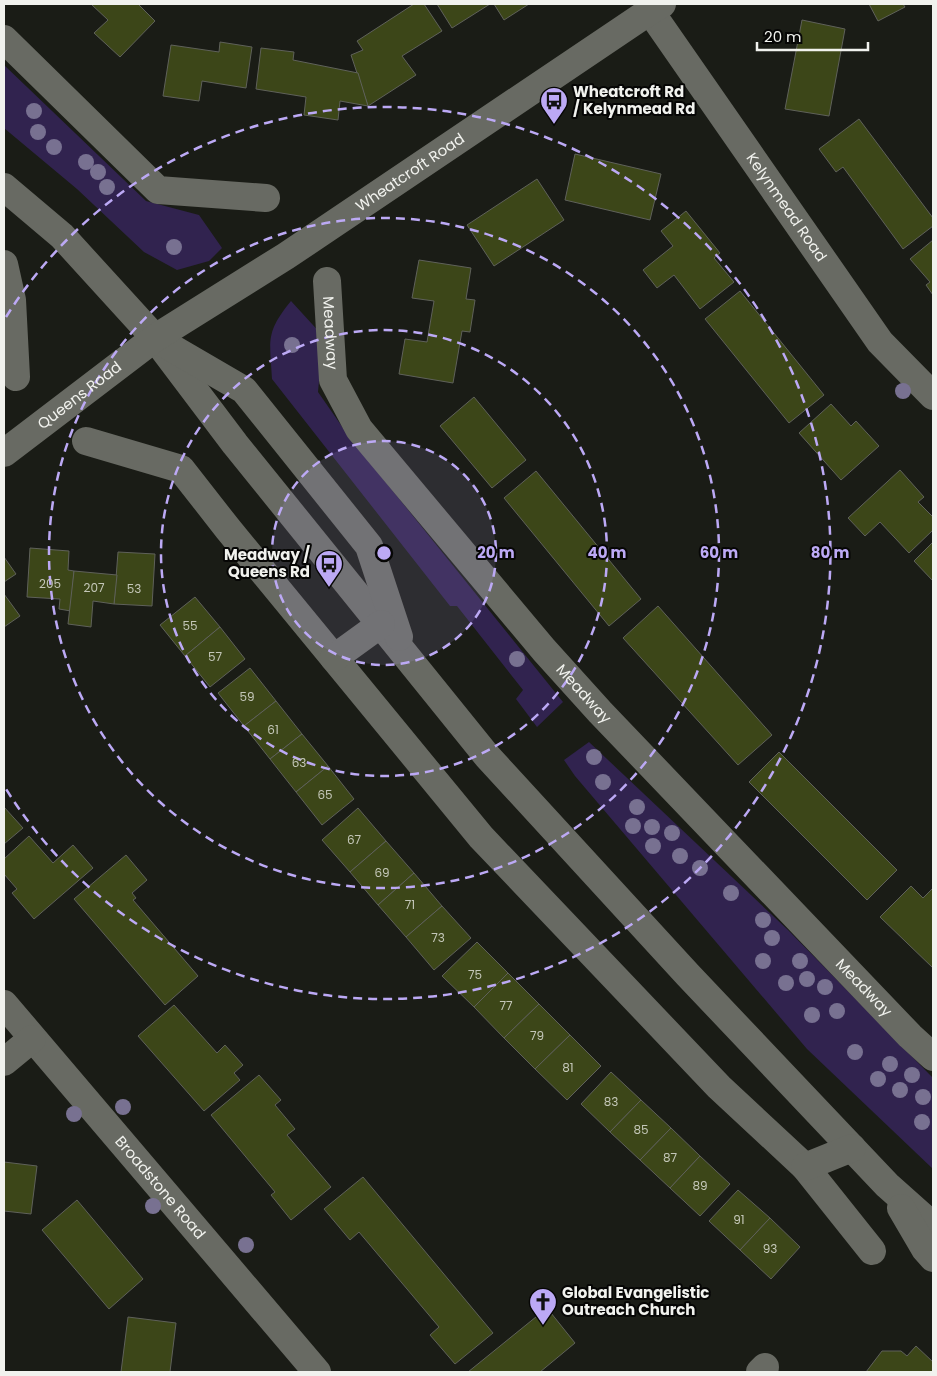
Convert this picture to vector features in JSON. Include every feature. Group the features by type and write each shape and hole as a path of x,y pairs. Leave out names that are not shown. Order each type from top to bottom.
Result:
{"street":[{"name":"Wheatcroft Road","path":"155,338 286,256 656,7"},
{"name":"Kelynmead Road","path":"656,7 880,342 933,396"},
{"path":"4,39 158,190 266,198"},
{"path":"4,187 62,236 155,338 235,444 487,756 688,975 887,1185 933,1226"},
{"path":"4,264 12,300 16,377"},
{"name":"Meadway","path":"327,281 333,380 360,429 544,650 600,712 910,1036 933,1057"},
{"path":"155,338 244,390 364,539 369,546 405,654"},
{"name":"Queens Road","path":"4,453 155,338"},
{"path":"86,441 181,469 481,837 719,1086 805,1167 872,1250"},
{"path":"334,658 381,624"},
{"name":"Broadstone Road","path":"4,1004 306,1368"},
{"path":"4,1062 32,1039"},
{"path":"805,1167 852,1148"},
{"path":"887,1185 925,1249 933,1258"}],"shaded area":[{"path":"4,65 146,201 199,215 222,248 209,261 177,270 144,252 77,189 4,128"},
{"path":"291,301 323,336 318,392 350,438 563,702 537,727 516,699 523,690 457,606 450,606 272,379 271,337 277,321"},
{"path":"589,742 788,930 933,1078 933,1169 807,1049 575,776 564,760"}],"building":[{"path":"91,4 138,4 155,21 120,57 94,33 108,20"},
{"path":"414,4 424,4 442,31 402,56 416,75 368,106 351,55 363,50 357,41"},
{"path":"437,4 490,4 452,28"},
{"path":"494,4 529,4 504,20"},
{"path":"869,4 903,4 905,7 878,21"},
{"path":"802,20 845,29 829,116 785,109"},
{"path":"220,42 252,47 246,88 202,81 199,101 163,96 171,45 219,52"},
{"path":"261,48 294,52 293,60 358,73 368,106 340,101 338,120 304,115 306,97 256,89"},
{"path":"859,119 933,218 933,226 903,249 843,167 836,172 819,149"},
{"path":"575,154 661,174 650,220 565,200"},
{"path":"537,179 564,220 494,266 467,225"},
{"path":"686,211 720,253 714,258 734,282 700,309 674,275 657,288 643,270 673,246 661,231"},
{"path":"933,240 933,295 926,285 930,282 910,259"},
{"path":"419,260 471,268 466,299 475,300 470,332 462,331 453,383 399,374 405,339 427,342 434,301 412,298"},
{"path":"740,291 824,395 789,423 705,319"},
{"path":"474,397 526,460 492,488 440,426"},
{"path":"831,404 851,426 856,421 879,446 841,480 799,433"},
{"path":"900,470 924,497 918,502 933,517 933,530 909,553 880,522 865,536 848,518"},
{"path":"536,471 641,599 609,626 504,498"},
{"path":"933,542 933,581 914,561"},
{"path":"30,548 69,551 68,570 74,571 71,611 59,609 60,599 27,597"},
{"path":"118,552 155,554 152,606 114,604"},
{"path":"4,557 16,574 4,582"},
{"path":"74,571 117,575 114,604 93,601 91,627 68,624"},
{"path":"4,594 20,616 4,627"},
{"path":"195,597 220,627 185,656 160,625"},
{"path":"658,606 772,735 738,765 623,638"},
{"path":"220,627 245,659 210,687 185,656"},
{"path":"250,668 276,701 244,726 218,693"},
{"path":"276,701 302,734 270,759 244,726"},
{"path":"302,734 328,766 296,792 270,759"},
{"path":"779,752 897,870 867,900 749,782"},
{"path":"328,766 354,799 322,825 296,792"},
{"path":"4,807 23,828 4,844"},
{"path":"358,808 386,841 350,872 322,840"},
{"path":"29,836 53,863 73,845 93,868 34,919 12,893 17,889 4,874 4,859"},
{"path":"386,841 414,873 378,905 350,872"},
{"path":"126,855 147,880 132,893 136,898 133,900 198,976 165,1005 74,899"},
{"path":"414,873 442,906 406,937 378,905"},
{"path":"911,886 923,898 933,888 933,968 880,917"},
{"path":"442,906 471,938 434,970 406,937"},
{"path":"477,942 508,973 474,1007 442,976"},
{"path":"508,973 539,1004 504,1038 474,1007"},
{"path":"539,1004 570,1035 535,1069 504,1038"},
{"path":"174,1005 217,1053 225,1045 243,1065 234,1073 240,1080 204,1111 138,1036"},
{"path":"570,1035 601,1066 567,1100 535,1069"},
{"path":"611,1072 641,1100 610,1132 581,1104"},
{"path":"259,1075 281,1100 275,1105 295,1129 287,1135 331,1187 291,1220 271,1195 275,1192 211,1115"},
{"path":"641,1100 671,1128 640,1160 610,1132"},
{"path":"671,1128 700,1156 670,1188 640,1160"},
{"path":"700,1156 730,1184 700,1216 670,1188"},
{"path":"4,1162 37,1166 31,1214 4,1211"},
{"path":"363,1177 493,1333 455,1364 430,1335 439,1327 359,1232 350,1240 324,1209"},
{"path":"738,1190 770,1218 740,1250 709,1221"},
{"path":"77,1200 143,1279 109,1309 42,1230"},
{"path":"770,1218 800,1247 771,1279 740,1250"},
{"name":"Global Evangelistic Outreach Church","path":"547,1308 575,1343 540,1372 468,1372"},
{"path":"128,1317 176,1323 170,1372 121,1372"},
{"path":"916,1346 933,1362 933,1372 866,1372 882,1351 901,1351 907,1356"}],"place":[{"name":"Wheatcroft Rd / Kelynmead Rd","path":"554,125"},
{"name":"Meadway / Queens Rd","path":"329,588"},
{"name":"Global Evangelistic Outreach Church","path":"543,1326"}]}
